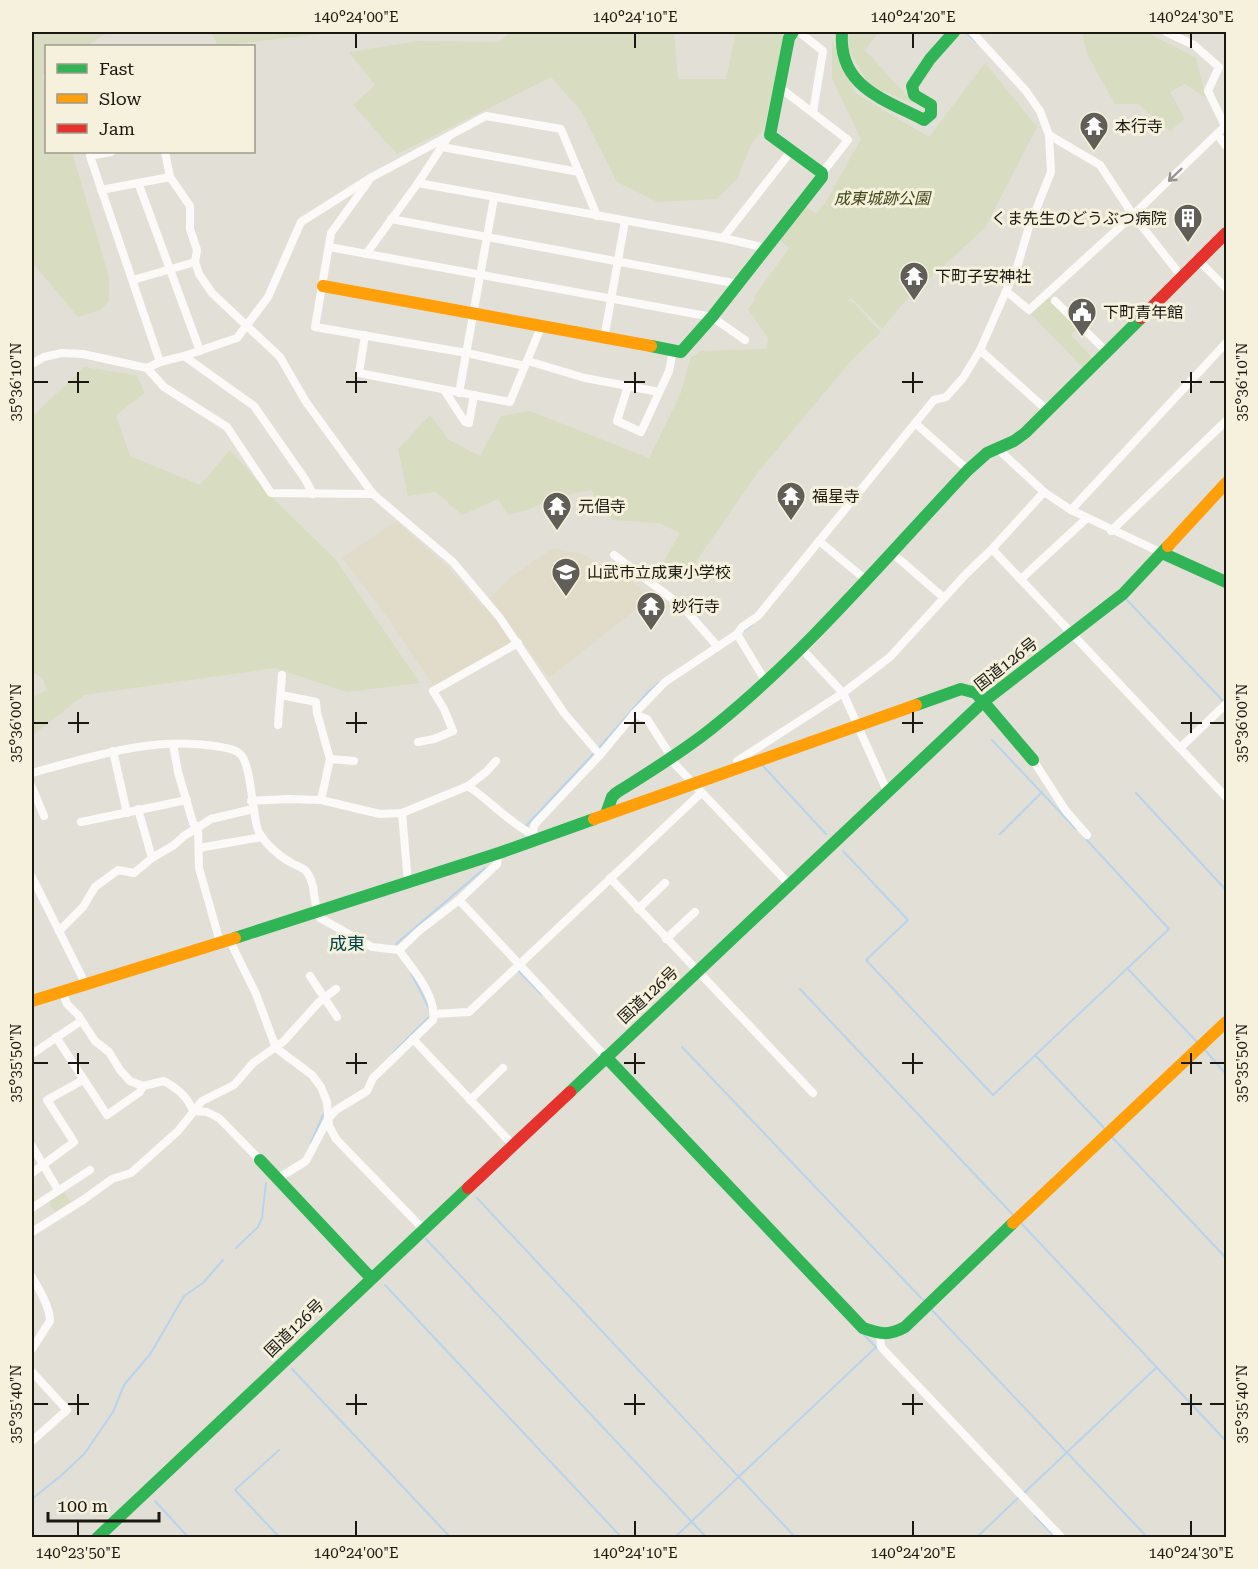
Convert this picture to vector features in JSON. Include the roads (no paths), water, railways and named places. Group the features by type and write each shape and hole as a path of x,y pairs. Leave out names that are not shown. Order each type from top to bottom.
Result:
{"main road":[{"path":"322,286 681,352 712,317 822,177 822,173 770,135 789,38 794,32"},
{"path":"842,32 841,50 852,74 866,91 924,120 931,114 931,105 914,95 912,87 930,59 954,32"},
{"path":"606,814 612,797 616,793 671,759 711,729 766,682 801,648 968,470 987,453 1014,441 1025,433 1227,234"},
{"name":"国道126号","path":"97,1538 983,702 1123,594 1227,483"},
{"path":"1162,554 1226,583"},
{"path":"32,1001 408,883 499,853 534,837 697,788 740,767 961,689 976,693 1033,760"},
{"path":"606,1057 863,1328 880,1334 894,1333 905,1327 971,1262 1227,1022"},
{"path":"260,1160 371,1278"}],"street":[{"path":"799,32 824,51 813,112"},
{"path":"468,786 534,837 535,824 598,752 665,682 718,647 758,616 917,424 940,398 963,378 980,350 1018,264 1028,230 1051,172 1049,135 1040,111 1026,91 972,32"},
{"path":"1006,291 1029,310 1226,126 1208,91 1219,67 1194,45 1166,32"},
{"path":"779,87 848,140 822,173"},
{"path":"147,368 237,338 268,297 302,222 372,177 486,116 561,129 597,216"},
{"path":"1217,134 1227,146"},
{"path":"1049,135 1100,165 1133,215 1182,277"},
{"path":"366,254 449,137"},
{"path":"442,147 579,172"},
{"path":"723,238 792,150"},
{"path":"106,153 90,156 160,362"},
{"path":"165,153 170,177 190,206 190,229 197,250 195,262 199,274 212,293 280,357 306,402 373,494 453,562 500,618 564,713 598,752"},
{"path":"101,190 139,185 170,177"},
{"path":"372,177 332,233 315,327 526,364 659,392"},
{"path":"418,183 723,238 766,248"},
{"path":"139,185 200,351"},
{"path":"459,393 494,198"},
{"path":"391,219 738,284"},
{"path":"604,339 625,221"},
{"path":"329,247 712,317 744,340"},
{"path":"1199,261 1227,288"},
{"path":"133,280 195,262"},
{"path":"1055,301 1107,352"},
{"path":"365,335 359,373 510,402 541,327"},
{"path":"1071,510 1227,343"},
{"path":"980,350 1048,411"},
{"path":"628,386 617,421 641,432 669,371 673,351"},
{"path":"32,364 44,357 62,353 83,354 147,368 164,387 227,427 271,493 373,494"},
{"path":"184,356 254,406 313,494"},
{"path":"444,390 465,422 469,423 474,395"},
{"path":"1111,531 1227,421"},
{"path":"917,424 968,470"},
{"path":"997,448 1044,492 1071,510 1162,554"},
{"path":"740,767 737,761 843,693 890,657 1044,492"},
{"path":"1021,579 1087,518"},
{"path":"821,542 865,579"},
{"path":"992,549 1227,797"},
{"path":"891,552 944,598"},
{"path":"614,555 683,607 718,647"},
{"path":"739,632 766,682"},
{"path":"418,741 434,739 453,731 433,691 518,643"},
{"path":"801,648 843,693 887,791"},
{"path":"278,725 282,675"},
{"path":"280,695 316,702 330,759 321,800"},
{"path":"1180,748 1227,704"},
{"path":"634,714 647,719 671,759 789,884"},
{"path":"32,773 113,751 163,744 206,745 233,749 241,755 246,765 252,805 262,837 290,863 303,868 308,874 316,912 320,918 364,944 399,950 424,986 434,1014 432,1020 373,1078 367,1091 336,1110 328,1119 306,1161 278,1179"},
{"path":"173,744 178,772 193,823 198,828 199,868 225,940 255,994 276,1048 312,1076 321,1087 327,1102 329,1126 336,1139 423,1229"},
{"path":"113,751 127,813"},
{"path":"330,759 354,761"},
{"path":"59,931 83,907 95,887 118,870 134,873 152,858 211,819 252,805 288,799 321,800 380,814 402,813 468,786 486,772 496,760"},
{"path":"1033,760 1066,811 1087,835"},
{"path":"32,787 44,816"},
{"path":"434,1014 469,1012 610,878 697,788"},
{"path":"81,822 187,800"},
{"path":"138,809 152,858"},
{"path":"402,813 408,883"},
{"path":"199,848 262,837"},
{"path":"399,950 420,930 459,900 497,864 499,853"},
{"path":"32,877 85,983"},
{"path":"610,878 696,972 813,1093"},
{"path":"638,909 665,883"},
{"path":"459,900 606,1057"},
{"path":"666,939 695,912"},
{"path":"310,976 337,1017"},
{"path":"32,1232 112,1179 131,1173 178,1131 202,1101 234,1085 253,1063 276,1048 319,1002 336,989"},
{"path":"62,991 67,1004 95,1041 109,1052 130,1081 143,1086 164,1081 180,1091 189,1101 193,1111"},
{"path":"32,1054 81,1021"},
{"path":"56,1037 107,1115 140,1092 143,1086"},
{"path":"413,1039 513,1145"},
{"path":"470,1100 503,1068"},
{"path":"32,1173 74,1142 48,1100 83,1080"},
{"path":"193,1111 207,1112 219,1118 260,1160"},
{"path":"33,1150 58,1191"},
{"path":"32,1208 90,1170"},
{"path":"32,1277 39,1289 50,1321 32,1349"},
{"path":"880,1334 881,1347 1062,1538"},
{"path":"32,1372 67,1410 32,1441"}],"waterway":[{"path":"966,32 976,42"},
{"path":"1126,599 1225,703"},
{"path":"743,631 752,625"},
{"path":"599,748 648,692 660,682"},
{"path":"992,740 1076,829"},
{"path":"525,827 595,752"},
{"path":"763,766 826,834"},
{"path":"1000,834 1042,792"},
{"path":"1136,793 1226,890"},
{"path":"843,851 908,920 866,960 993,1095 1169,929 1084,837"},
{"path":"396,944 485,868"},
{"path":"517,969 542,995"},
{"path":"1128,969 1198,1043"},
{"path":"411,973 429,1008"},
{"path":"800,989 1014,1216"},
{"path":"393,1053 429,1017"},
{"path":"682,1047 924,1301"},
{"path":"1204,1049 1226,1074"},
{"path":"1035,1055 1105,1129"},
{"path":"311,1143 323,1115"},
{"path":"1111,1136 1226,1258"},
{"path":"236,1248 258,1227 262,1218 266,1183"},
{"path":"477,1198 796,1538"},
{"path":"1020,1222 1226,1441"},
{"path":"426,1239 707,1538"},
{"path":"32,1499 85,1453 113,1412 124,1385 151,1353 184,1296 203,1283 223,1260"},
{"path":"385,1285 622,1538"},
{"path":"930,1308 1148,1538"},
{"path":"862,1333 879,1350"},
{"path":"674,1538 875,1348"},
{"path":"1024,1493 1157,1367"},
{"path":"292,1369 451,1538"},
{"path":"279,1450 235,1490 280,1538"},
{"path":"976,1538 1019,1497"},
{"path":"155,1501 189,1538"},
{"path":"1035,1516 1056,1538"}],"place":[{"name":"本行寺","path":"1094,152"},
{"name":"くま先生のどうぶつ病院","path":"1188,244"},
{"name":"下町子安神社","path":"914,302"},
{"name":"下町青年館","path":"1082,338"},
{"name":"福星寺","path":"791,522"},
{"name":"元倡寺","path":"557,532"},
{"name":"山武市立成東小学校","path":"566,598"},
{"name":"妙行寺","path":"651,632"}],"district":[{"name":"成東","path":"347,943"}],"park label":[{"name":"成東城跡公園","path":"882,198"}]}
